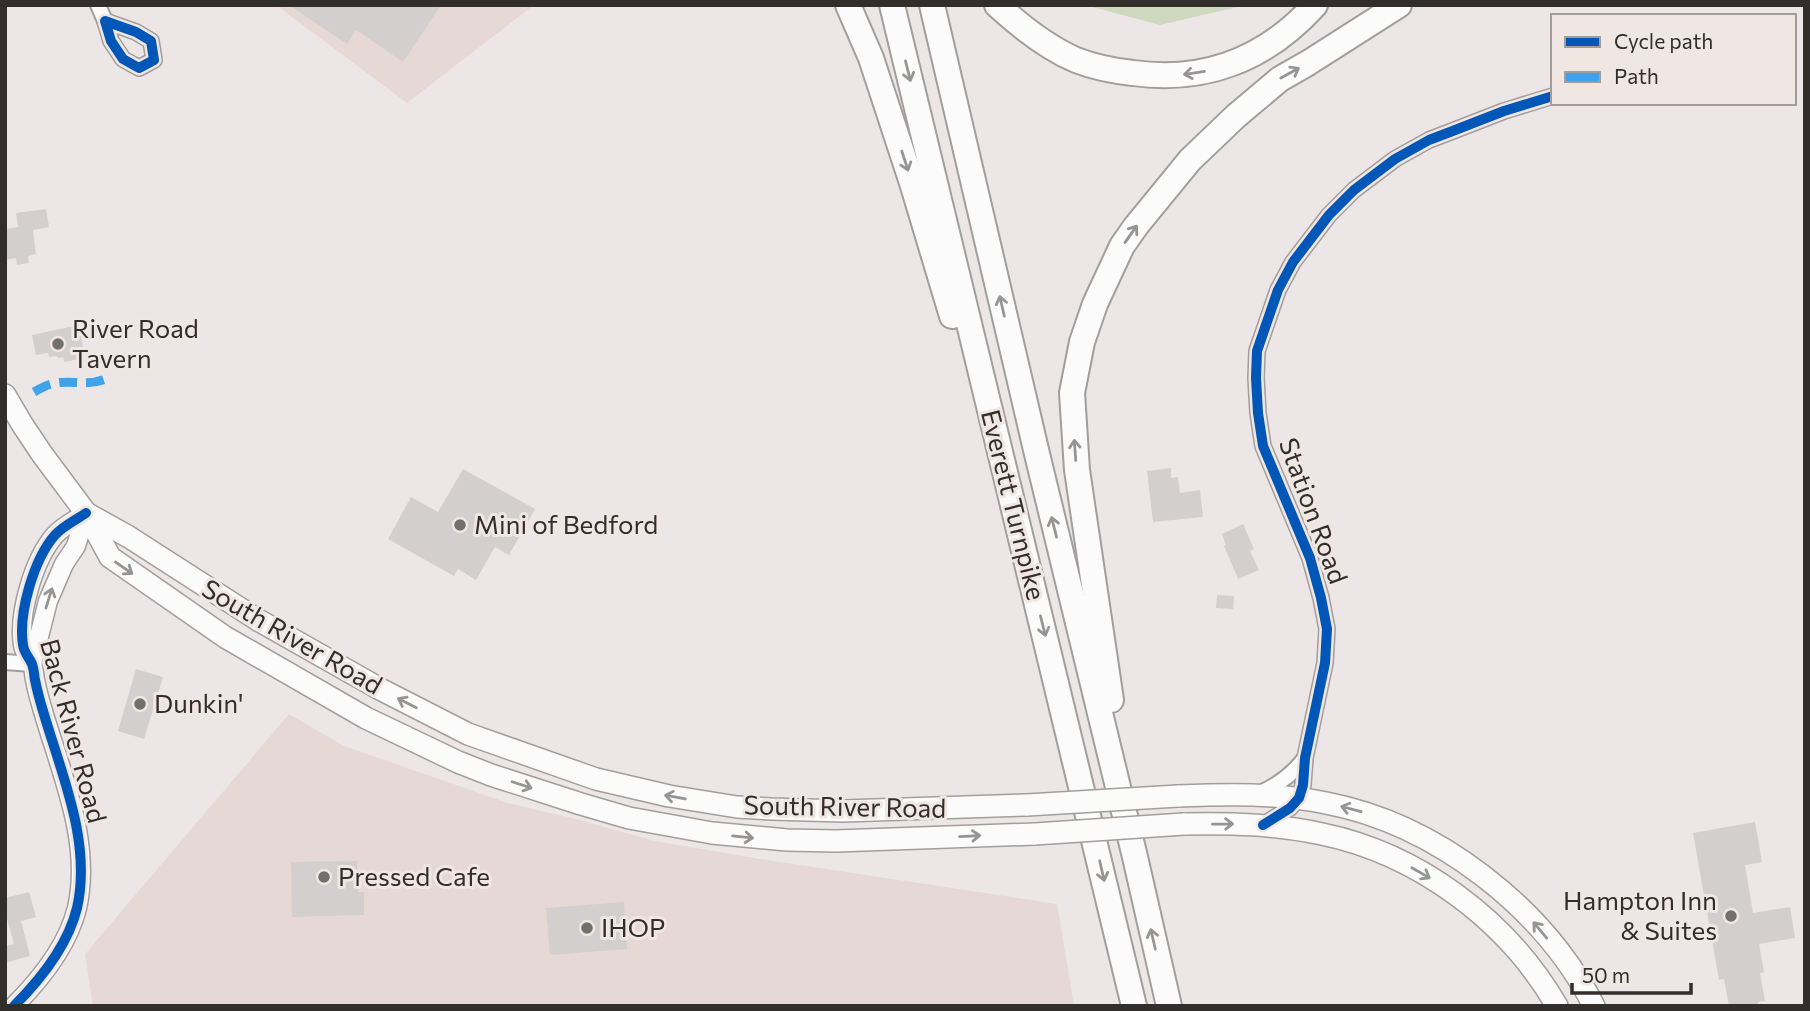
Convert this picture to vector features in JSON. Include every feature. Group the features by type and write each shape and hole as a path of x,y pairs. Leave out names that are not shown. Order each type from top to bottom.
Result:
{"highway":[{"path":"848,5 871,58 909,174 1027,565"},
{"name":"Everett Turnpike","path":"892,5 1134,1006"},
{"name":"Everett Turnpike","path":"932,5 1169,1006"},
{"path":"998,5 1018,24 1046,44 1077,61 1114,71 1187,75 1224,67 1258,53 1295,26 1314,5"},
{"path":"1135,857 1077,470 1072,393 1082,342 1095,304 1122,246 1190,160 1280,79 1399,5"}],"main road":[{"name":"South River Road","path":"5,395 42,454 86,513 110,557 225,637 366,718 491,775 629,818 748,838 836,841 1035,834 1184,824 1263,825"},
{"name":"South River Road","path":"86,513 129,537 258,621 391,695 468,734 596,779 669,796 737,807 771,809 857,811 1258,794 1299,798 1358,811 1388,821 1444,850 1507,896 1535,924 1577,977 1594,1006"},
{"path":"1263,825 1324,834 1362,845 1399,860 1429,877 1488,920 1512,943 1557,1006"}],"street":[{"path":"98,5 105,21"},
{"name":"Station Road","path":"1299,798 1325,663 1327,629 1310,558 1263,446 1258,413 1257,351 1278,290 1293,262 1329,215 1354,190 1395,159 1429,140 1503,111 1551,97"},
{"name":"Back River Road","path":"14,1006 38,979 68,933 77,909 81,869 78,831 41,705 32,664 48,601 64,564 76,546 86,513"},
{"path":"5,662 32,664"},
{"path":"1258,794 1286,778 1305,758"},
{"path":"1263,825 1290,808 1299,798"}],"shaded area":[{"path":"276,5 534,5 407,103"},
{"path":"289,714 344,746 508,803 655,841 1057,904 1074,1006 93,1006 85,954"}],"green space":[{"path":"1085,5 1246,5 1160,25"}],"building":[{"path":"289,5 441,5 403,62 356,30 347,44"},
{"path":"46,209 49,227 33,230 36,254 28,256 29,263 17,265 16,258 5,260 5,229 18,227 16,213"},
{"name":"River Road Tavern","path":"79,325 84,353 78,354 79,359 64,362 63,357 49,357 48,353 36,355 32,335"},
{"path":"1171,468 1171,478 1178,477 1180,493 1200,490 1203,517 1153,522 1147,471"},
{"name":"Mini of Bedford","path":"463,469 535,509 509,555 495,547 476,580 458,569 454,576 388,539 411,497 438,512"},
{"path":"1243,524 1254,549 1250,551 1259,570 1238,579 1224,546 1226,545 1222,534"},
{"path":"1217,595 1234,596 1233,609 1216,608"},
{"name":"Dunkin'","path":"136,669 163,677 144,739 118,731"},
{"name":"Hampton Inn & Suites","path":"1755,822 1762,862 1745,865 1753,913 1790,907 1795,938 1759,944 1765,1001 1758,1002 1758,1006 1729,1006 1724,979 1719,980 1693,833"},
{"name":"Pressed Cafe","path":"357,861 358,892 364,892 364,915 292,917 291,862"},
{"path":"29,892 36,917 21,921 30,956 5,963 5,946 14,944 5,911 5,898"},
{"name":"IHOP","path":"624,902 627,949 550,955 546,908"}],"marked path":[{"path":"34,392 63,382 88,383 108,378"}],"cycle path":[{"path":"105,21 136,32 151,41 154,60 139,68 123,59 111,41 105,21"},
{"path":"1263,825 1290,808 1299,798 1325,663 1327,629 1310,558 1263,446 1258,413 1257,351 1278,290 1293,262 1329,215 1354,190 1395,159 1429,140 1504,111 1551,97"},
{"path":"14,1006 34,985 60,948 73,922 81,883 78,833 33,666 24,648 22,632 25,602 40,558 58,532 86,513"}],"place":[{"name":"River Road Tavern","path":"58,344"},
{"name":"Mini of Bedford","path":"460,525"},
{"name":"Dunkin'","path":"140,704"},
{"name":"Pressed Cafe","path":"324,877"},
{"name":"Hampton Inn & Suites","path":"1731,916"},
{"name":"IHOP","path":"587,928"}]}
